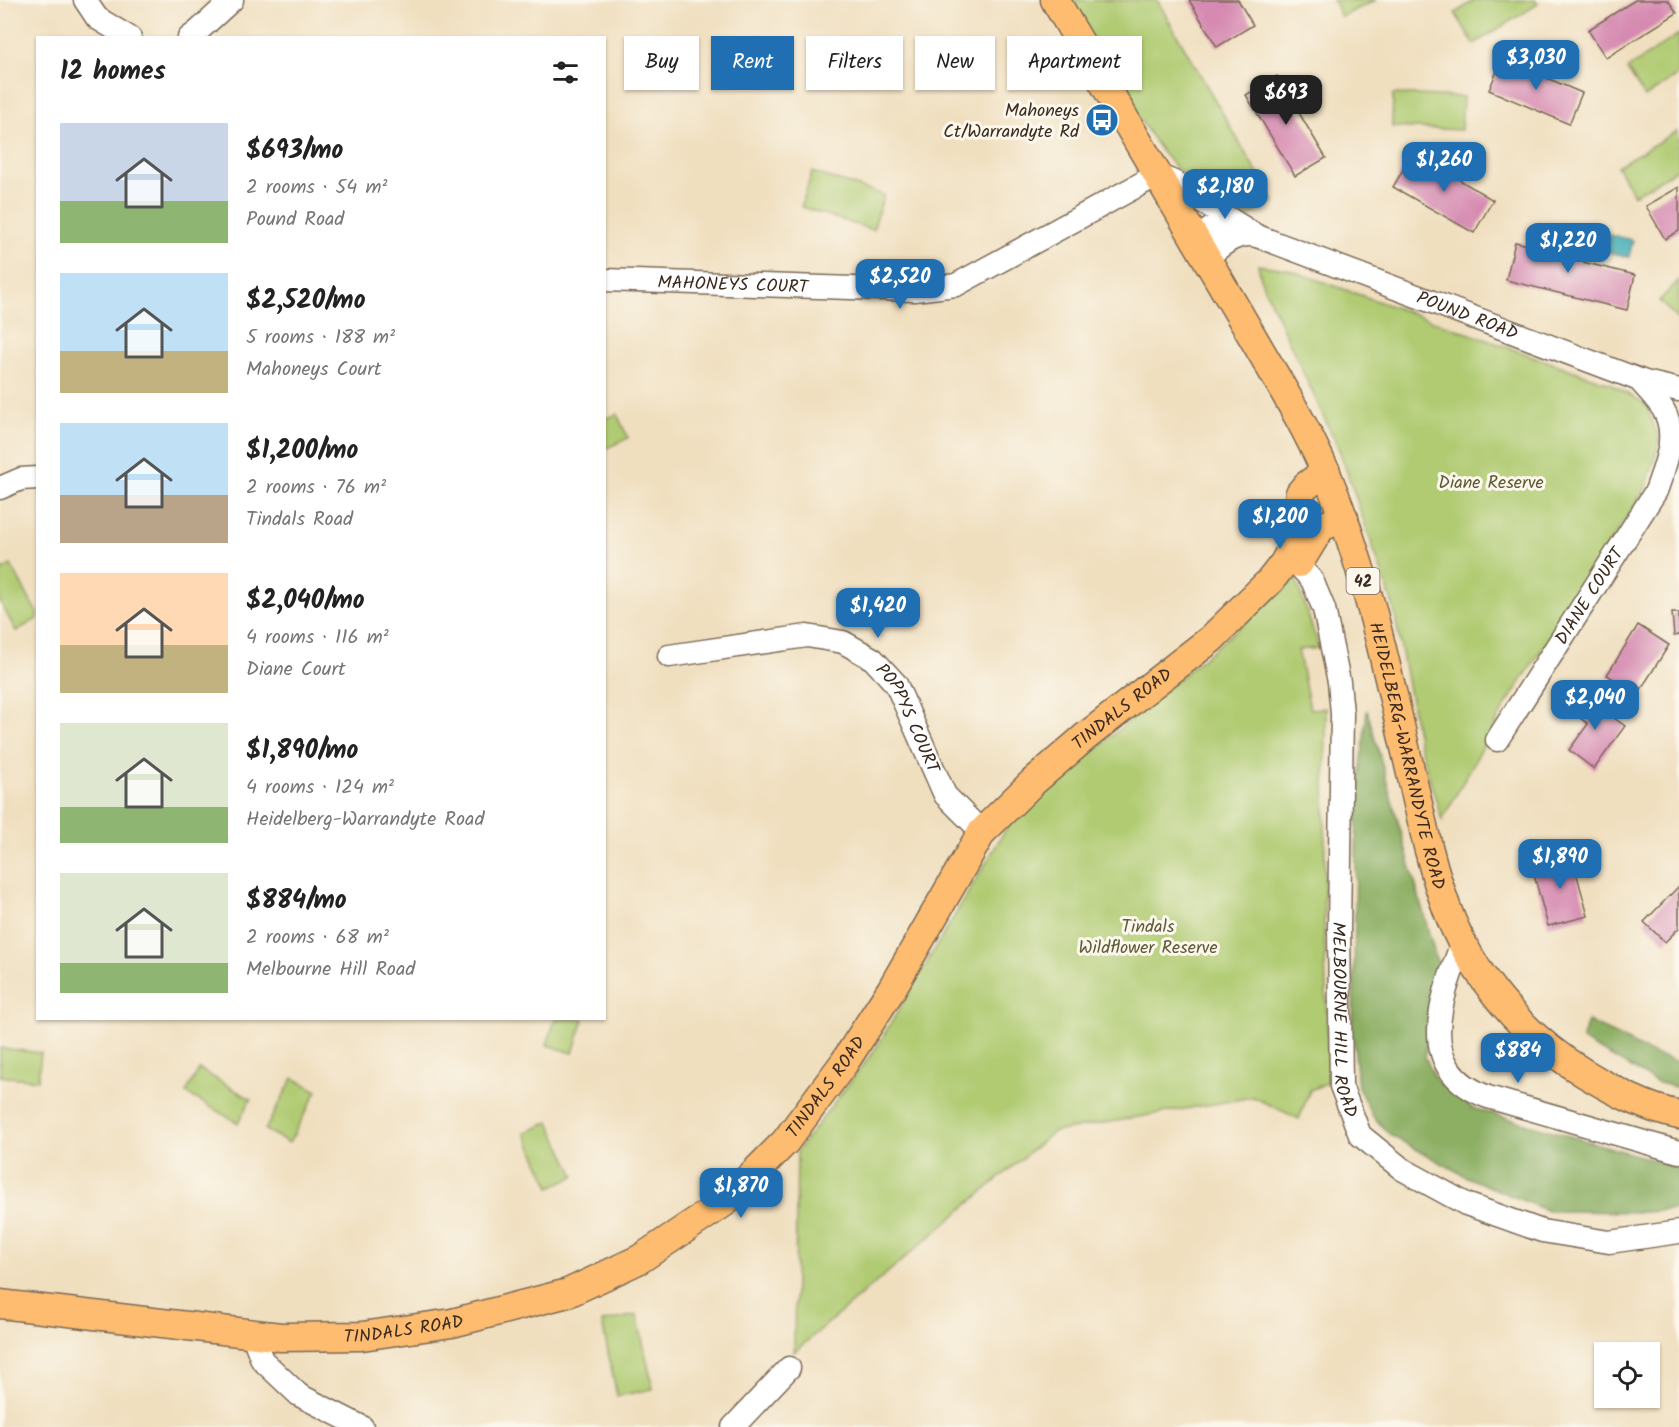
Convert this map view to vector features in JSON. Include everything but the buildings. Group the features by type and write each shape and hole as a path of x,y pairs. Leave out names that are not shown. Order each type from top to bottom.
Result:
{"main road":[{"name":"HEIDELBERG-WARRANDYTE ROAD","path":"1055,0 1294,408 1326,471 1344,518 1372,612 1433,866 1447,910 1462,943 1497,995 1547,1046 1604,1085 1646,1105 1679,1115"},
{"name":"TINDALS ROAD","path":"1293,562 1298,532 1300,493 1326,471"},
{"name":"TINDALS ROAD","path":"0,1304 281,1336 362,1336 452,1323 568,1293 640,1259 725,1202 785,1142 844,1063 891,990 982,832 1033,782 1085,737 1198,651 1270,581 1293,562 1321,527 1344,518"}],"street":[{"path":"85,0 97,18 127,36"},
{"path":"191,36 232,0"},
{"name":"POUND ROAD","path":"1157,175 1174,182 1248,231 1639,380 1679,390"},
{"name":"MAHONEYS COURT","path":"606,280 915,290 956,285 1157,175"},
{"path":"1201,249 1219,224 1227,222 1248,231"},
{"name":"DIANE COURT","path":"1639,380 1664,412 1669,428 1669,448"},
{"name":"DIANE COURT","path":"1497,740 1651,500 1663,470 1672,434 1679,425"},
{"path":"0,488 21,479 36,478"},
{"name":"MELBOURNE HILL ROAD","path":"1293,562 1312,580 1320,599 1327,621 1340,691 1342,724 1339,930 1341,1086 1360,1135 1402,1169 1466,1204 1542,1231 1609,1242 1679,1232"},
{"name":"POPPYS COURT","path":"669,656 807,636 843,642 873,659 896,684 945,795 982,832"},
{"path":"1462,943 1446,985 1440,1014 1440,1046 1443,1058 1459,1081 1478,1093 1679,1152"},
{"path":"252,1333 262,1359 299,1395 362,1427"},
{"path":"733,1427 789,1368"}],"green space":[{"path":"1068,0 1157,0 1274,202 1248,217 1208,195 1177,169 1162,152 1120,90 1142,90 1142,36 1088,36"},
{"path":"1333,0 1376,0 1341,17"},
{"path":"1475,0 1535,0 1538,4 1474,44 1455,13"},
{"path":"1679,34 1679,74 1645,97 1627,69"},
{"path":"1393,94 1463,97 1461,130 1392,127"},
{"path":"1677,131 1679,134 1679,168 1634,195 1617,166"},
{"path":"812,172 884,195 873,230 801,207"},
{"name":"Diane Reserve","path":"1258,265 1287,269 1611,384 1645,404 1660,440 1646,488 1507,703 1442,820 1419,744 1393,605 1340,452 1262,283"},
{"path":"1679,280 1679,320 1659,301"},
{"path":"617,414 628,438 606,449 606,419"},
{"path":"11,565 36,611 36,620 16,631 0,602 0,571"},
{"name":"Tindals Wildflower Reserve","path":"1296,579 1319,648 1298,650 1310,709 1326,708 1324,927 1329,1082 1310,1090 1299,1119 1253,1097 1053,1132 794,1352 797,1151 876,1048 1010,822"},
{"path":"1367,710 1439,969 1425,1057 1436,1080 1472,1108 1657,1161 1679,1165 1679,1209 1646,1212 1548,1211 1469,1178 1390,1135 1372,1115 1358,1087 1353,1031 1357,801"},
{"path":"555,1020 584,1020 573,1053 547,1045"},
{"path":"1588,1021 1648,1052 1679,1062 1679,1088 1656,1082 1582,1040"},
{"path":"0,1048 41,1053 38,1080 0,1076"},
{"path":"199,1069 251,1099 238,1123 186,1093"},
{"path":"293,1078 317,1091 289,1143 265,1130"},
{"path":"549,1122 575,1176 550,1187 525,1133"},
{"path":"637,1315 653,1389 617,1396 602,1322"}],"water":[{"path":"1609,235 1633,240 1629,257 1605,252"}],"place":[{"name":"Mahoneys Ct/Warrandyte Rd","path":"1102,120"}]}
